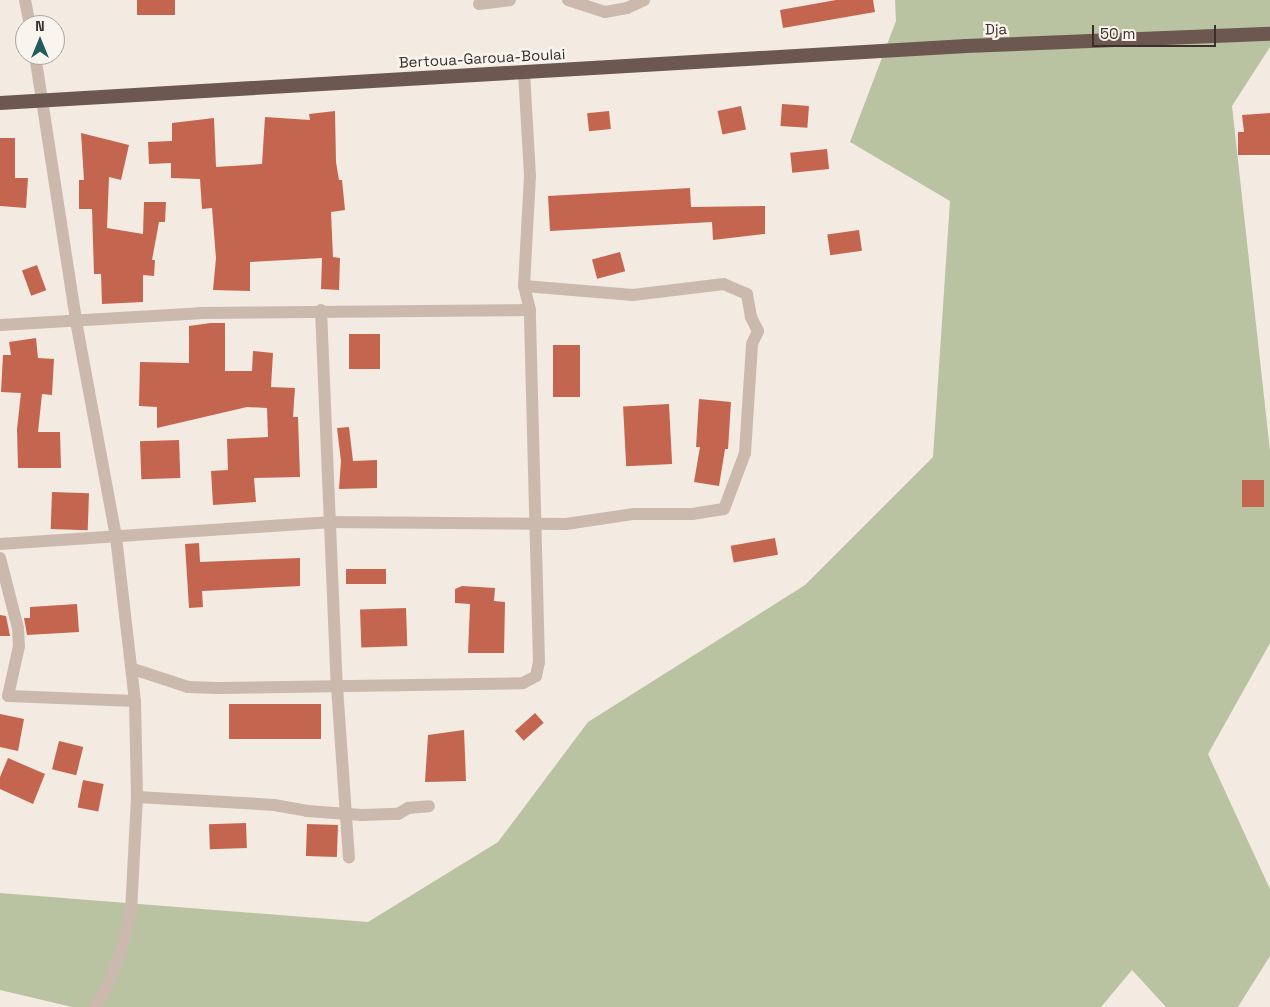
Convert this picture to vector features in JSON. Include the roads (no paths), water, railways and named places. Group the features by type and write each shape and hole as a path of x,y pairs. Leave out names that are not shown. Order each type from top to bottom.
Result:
{"highway":[{"name":"Dja","path":"966,46 1270,34"},
{"name":"Bertoua-Garoua-Boulai","path":"0,103 966,46"}],"street":[{"path":"26,0 28,15"},
{"path":"479,4 510,0"},
{"path":"568,0 605,12 644,0"},
{"path":"37,65 76,321 116,536 133,670 135,701 137,797 131,910 122,949 106,989 95,1007"},
{"path":"133,670 188,687 337,688 523,683 536,676 539,662 530,310 524,286 530,176 524,71"},
{"path":"0,544 328,522 590,522 634,514 692,514 724,509 745,453 752,344 758,331 752,317 747,294 724,284 633,294 524,286"},
{"path":"0,325 200,313 321,310 530,310"},
{"path":"321,310 328,522 337,688 350,858"},
{"path":"0,558 18,628 19,646 8,696 135,701"},
{"path":"137,797 274,805 306,812 398,814 408,808 429,806"}]}
